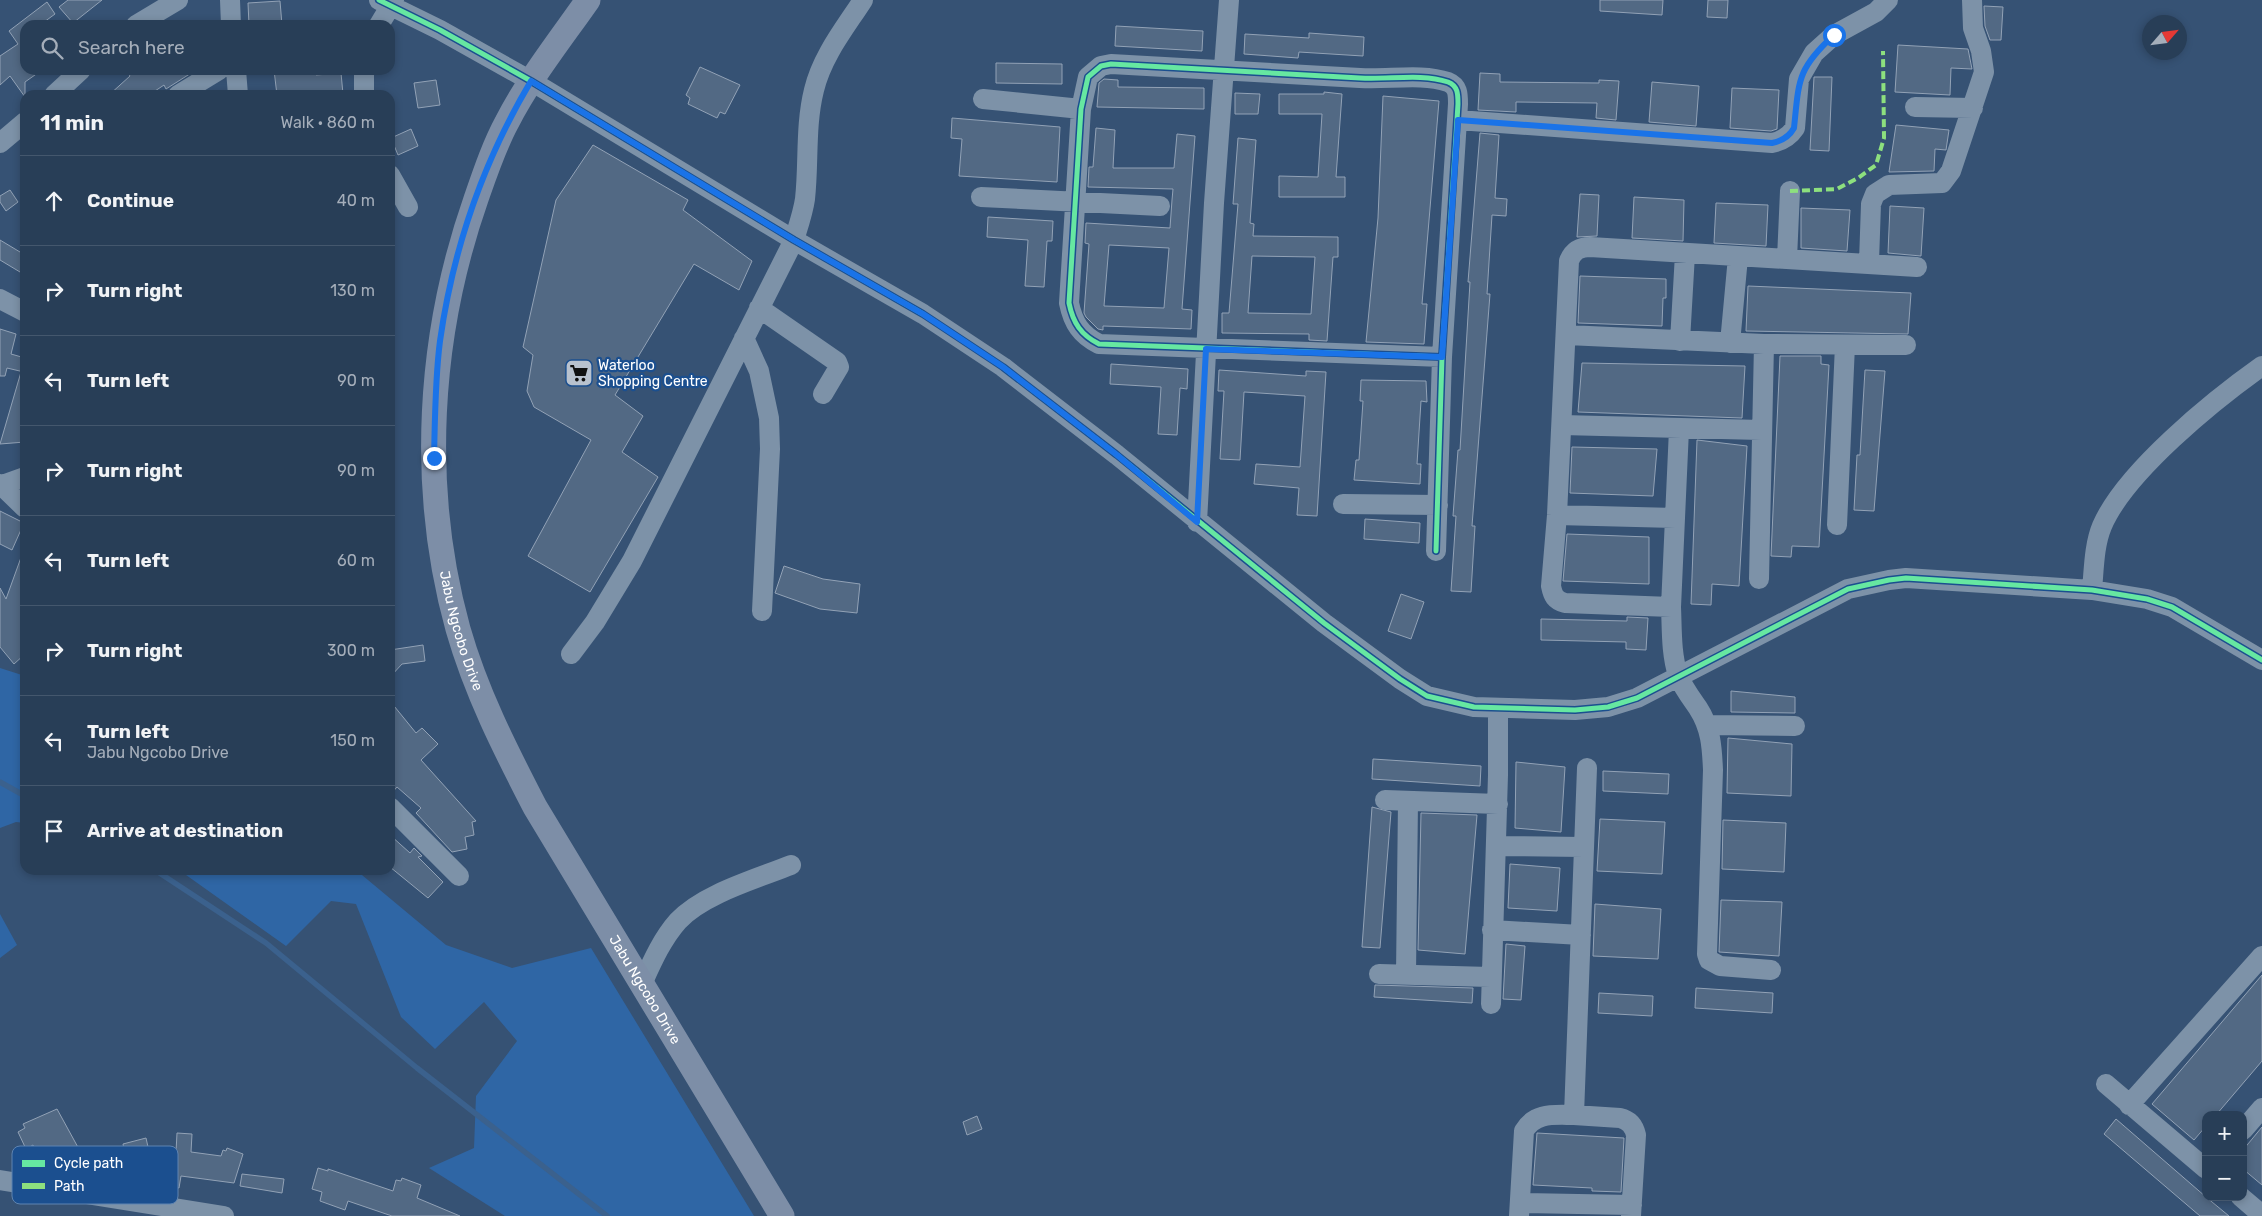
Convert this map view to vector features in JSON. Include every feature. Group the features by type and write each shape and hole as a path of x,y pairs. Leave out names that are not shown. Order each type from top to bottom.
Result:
{"main road":[{"name":"Jabu Ngcobo Drive","path":"588,0 531,81 506,124 481,182 462,237 440,341 435,400 434,458 444,568 458,628 478,688 503,746 535,807 782,1216"}],"street":[{"path":"144,20 178,0"},
{"path":"230,0 231,20"},
{"path":"571,654 604,609 632,561 794,240 805,200 808,136 814,89 819,72 830,50 863,0"},
{"path":"1197,522 1206,349 1230,0"},
{"path":"1458,120 1779,142 1792,133 1794,128 1800,78 1814,53 1834,35 1876,12 1888,0"},
{"path":"1869,262 1871,204 1874,194 1889,186 1942,183 1951,171 1981,85 1984,61 1973,28 1972,0"},
{"path":"381,20 388,1 531,81 794,240 923,314 1003,367 1117,455 1197,522 1324,623 1400,679 1427,696 1451,704 1498,708 1575,710 1608,707 1637,698 1848,589 1906,578 2092,590 2147,599 2172,607 2262,660"},
{"path":"1436,552 1442,357 1458,120 1458,93 1456,87 1448,82 1425,79 1363,78 1111,64 1101,66 1088,77 1081,109 1069,303 1072,318 1088,338 1099,344 1442,357"},
{"path":"60,90 76,75"},
{"path":"186,90 211,75"},
{"path":"236,75 238,90"},
{"path":"364,75 364,90"},
{"path":"983,99 1081,109"},
{"path":"1915,107 1973,108"},
{"path":"0,143 20,126"},
{"path":"395,184 408,207"},
{"path":"1787,259 1790,191"},
{"path":"981,197 1160,206"},
{"path":"1671,607 1558,601 1554,598 1550,586 1557,515 1570,261 1572,254 1578,249 1590,246 1738,257 1869,262 1917,267"},
{"path":"1680,341 1686,254"},
{"path":"1730,343 1738,257"},
{"path":"0,299 20,309"},
{"path":"759,308 836,362 839,367 823,394"},
{"path":"1567,335 1730,343 1906,346"},
{"path":"744,338 760,371 769,418 770,449 762,611"},
{"path":"1759,579 1764,344"},
{"path":"1838,525 1846,345"},
{"path":"2092,590 2096,550 2102,526 2117,501 2135,478 2196,418 2262,366"},
{"path":"1562,425 1761,430"},
{"path":"1679,429 1671,607 1674,659 1678,677 1707,725 1712,740 1713,770 1707,954 1709,960 1720,966 1771,970"},
{"path":"20,479 0,485 20,503"},
{"path":"1344,504 1438,505"},
{"path":"1557,515 1675,518"},
{"path":"1491,1004 1490,976 1498,804 1498,708"},
{"path":"1707,725 1795,726"},
{"path":"1574,1115 1588,768"},
{"path":"1385,800 1498,804"},
{"path":"1406,974 1408,801"},
{"path":"395,812 459,876"},
{"path":"1496,846 1584,847"},
{"path":"642,984 665,938 687,912 705,902 791,866"},
{"path":"1492,930 1581,935"},
{"path":"2129,1105 2262,956"},
{"path":"1379,974 1490,976"},
{"path":"2106,1084 2202,1166"},
{"path":"2247,1125 2262,1108"},
{"path":"1574,1115 1620,1118 1626,1120 1633,1127 1636,1135 1632,1210 1519,1210 1524,1131 1529,1123 1543,1116 1574,1115"},
{"path":"2246,1201 2262,1215"},
{"path":"149,1204 224,1216"}],"shaded area":[{"path":"0,668 20,674 20,822 0,828"},
{"path":"186,875 362,875 446,945 512,968 591,948 754,1216 505,1216 429,1168 474,1148 476,1096 517,1041 484,1002 435,1049 401,1017 356,904 331,901 286,946"},
{"path":"0,914 17,945 0,958"}],"building":[{"path":"68,0 102,0 77,20 70,20 59,7"},
{"path":"1600,0 1663,0 1662,15 1600,11"},
{"path":"1708,0 1728,0 1727,18 1707,17"},
{"path":"280,1 282,20 249,20 248,3"},
{"path":"47,2 55,14 47,20 23,20"},
{"path":"1984,6 2003,7 2001,40 1990,40 1985,26"},
{"path":"20,23 20,75 35,75 25,82 25,90 20,90 10,76 0,85 0,56 18,44 9,31"},
{"path":"1116,26 1203,31 1202,51 1115,46"},
{"path":"1309,33 1364,37 1363,56 1299,52 1298,58 1244,54 1245,34 1309,38"},
{"path":"1898,45 1968,49 1972,69 1951,68 1950,95 1895,92"},
{"path":"996,63 1062,64 1062,84 996,83"},
{"path":"700,67 740,85 725,114 720,112 717,118 688,104 690,98 686,95"},
{"path":"1480,73 1500,74 1500,82 1599,83 1599,80 1619,81 1616,120 1596,118 1597,103 1516,102 1516,112 1478,110"},
{"path":"188,75 166,89 164,85 156,90 115,90 130,76"},
{"path":"275,75 341,75 343,90 276,90"},
{"path":"1814,77 1832,77 1829,151 1810,150"},
{"path":"1104,79 1118,80 1118,87 1204,88 1204,109 1097,107 1099,83"},
{"path":"436,80 440,105 418,108 414,83"},
{"path":"1652,82 1699,86 1696,126 1649,122"},
{"path":"1732,88 1779,90 1777,129 1771,131 1730,128"},
{"path":"1324,92 1342,94 1336,177 1345,177 1345,197 1279,197 1279,176 1318,177 1322,114 1279,114 1279,94 1324,94"},
{"path":"1235,93 1260,94 1258,114 1235,114"},
{"path":"1383,96 1439,101 1422,304 1427,304 1424,344 1366,342 1378,218"},
{"path":"952,118 1060,127 1057,182 959,176 962,139 951,138"},
{"path":"1896,125 1949,130 1946,150 1935,149 1934,171 1889,172"},
{"path":"1096,128 1115,130 1113,168 1174,168 1177,134 1195,136 1182,309 1192,310 1191,329 1103,326 1103,330 1098,329 1086,317 1084,313 1089,244 1085,243 1086,223 1170,228 1173,189 1088,187 1089,167 1093,167","holes":["1109,245 1169,248 1164,308 1104,306"]},
{"path":"411,129 418,146 398,155 395,148 395,136"},
{"path":"1480,133 1499,135 1495,198 1507,199 1506,216 1492,215 1487,294 1490,294 1472,526 1475,526 1471,592 1451,591 1456,516 1453,516 1458,450 1460,450 1470,282 1468,282"},
{"path":"1238,138 1256,140 1250,223 1254,224 1253,236 1338,237 1338,257 1333,257 1327,341 1309,340 1309,334 1222,333 1222,313 1229,313 1238,204 1233,204","holes":["1252,256 1315,257 1311,314 1248,313"]},
{"name":"Waterloo Shopping Centre","path":"593,145 688,200 683,210 752,261 739,290 694,264 615,395 643,416 622,452 658,477 590,592 528,556 591,440 534,407 527,391 533,355 523,347 556,200"},
{"path":"10,190 18,202 6,211 0,202 0,196"},
{"path":"1580,194 1599,195 1597,236 1577,237"},
{"path":"1634,197 1684,200 1683,241 1632,238"},
{"path":"1716,203 1768,205 1766,246 1714,243"},
{"path":"1890,206 1924,208 1921,256 1888,253"},
{"path":"1801,208 1850,210 1847,251 1801,248"},
{"path":"988,217 1053,221 1052,241 1047,241 1044,287 1025,286 1028,240 987,237"},
{"path":"0,240 20,252 20,272 0,260"},
{"path":"1580,276 1666,279 1666,298 1663,298 1662,326 1578,323"},
{"path":"1748,286 1911,293 1908,334 1746,331"},
{"path":"0,329 16,334 11,354 20,357 20,371 7,368 5,376 0,376"},
{"path":"1780,356 1821,356 1821,364 1829,365 1819,547 1792,546 1791,557 1771,556"},
{"path":"1582,363 1745,366 1742,418 1578,412"},
{"path":"1111,364 1188,369 1187,389 1180,388 1177,435 1158,434 1161,387 1110,384"},
{"path":"1219,370 1306,376 1306,371 1326,372 1317,516 1297,515 1299,488 1254,484 1256,464 1300,467 1305,396 1244,392 1240,460 1220,459 1224,391 1218,391"},
{"path":"1865,370 1885,371 1874,511 1854,510 1857,455 1860,455"},
{"path":"20,375 20,442 0,444"},
{"path":"1361,380 1426,381 1427,402 1421,401 1417,464 1421,464 1420,484 1354,480 1356,460 1359,460 1363,401 1360,401"},
{"path":"1697,440 1747,446 1739,586 1712,584 1711,605 1691,604"},
{"path":"1572,447 1657,449 1653,496 1570,493"},
{"path":"0,511 20,521 20,532 12,550 0,544"},
{"path":"1365,519 1420,523 1419,543 1364,539"},
{"path":"1567,534 1649,537 1649,584 1563,581"},
{"path":"20,560 20,659 14,664 0,647 0,588 6,599"},
{"path":"784,566 823,579 860,584 857,613 820,609 775,593"},
{"path":"1401,594 1424,602 1411,639 1388,631"},
{"path":"1627,617 1648,618 1646,650 1626,649 1626,642 1541,640 1541,619 1627,621"},
{"path":"423,645 425,661 402,664 395,672 395,649"},
{"path":"1731,691 1795,697 1795,713 1731,712"},
{"path":"395,707 416,733 422,728 438,744 421,760 476,821 472,822 474,835 465,837 467,849 452,852 416,813 421,808 397,787 395,789"},
{"path":"1728,738 1792,744 1791,796 1727,793"},
{"path":"1373,759 1481,766 1480,786 1372,779"},
{"path":"1516,762 1565,767 1561,832 1515,828"},
{"path":"1603,771 1669,774 1668,794 1603,791"},
{"path":"1372,807 1391,812 1380,948 1362,947"},
{"path":"1421,813 1477,815 1465,954 1418,950"},
{"path":"1600,819 1665,822 1662,874 1597,871"},
{"path":"1723,820 1786,823 1784,872 1722,869"},
{"path":"395,840 410,853 414,848 422,856 418,857 443,882 428,898 395,871"},
{"path":"1510,864 1560,868 1557,911 1508,908"},
{"path":"1721,900 1782,902 1779,956 1719,952"},
{"path":"1595,904 1661,909 1658,959 1593,956"},
{"path":"1506,944 1525,946 1521,1000 1503,999"},
{"path":"2262,975 2262,1061 2219,1111 2202,1111 2202,1131 2194,1140 2152,1104"},
{"path":"1375,985 1473,988 1472,1003 1374,997"},
{"path":"1696,988 1773,993 1772,1013 1695,1008"},
{"path":"1599,993 1653,996 1652,1016 1598,1013"},
{"path":"57,1109 77,1146 25,1146 18,1132 25,1128 23,1124"},
{"path":"977,1116 982,1129 967,1135 963,1122"},
{"path":"2116,1119 2202,1194 2202,1201 2211,1201 2229,1216 2200,1216 2104,1134"},
{"path":"2262,1127 2262,1185 2247,1172 2247,1145"},
{"path":"177,1133 192,1134 191,1152 221,1156 223,1150 226,1151 227,1148 243,1154 234,1183 181,1176 178,1188 178,1146 176,1146"},
{"path":"1537,1133 1624,1138 1621,1192 1592,1191 1592,1188 1533,1185"},
{"path":"146,1138 148,1146 123,1146 123,1144"},
{"path":"318,1168 328,1171 328,1169 393,1191 396,1180 401,1181 402,1178 421,1185 417,1198 460,1216 392,1216 348,1201 345,1210 320,1201 322,1192 312,1189"},
{"path":"242,1174 284,1179 282,1193 240,1186"}],"waterway":[{"path":"0,782 20,793"},
{"path":"163,875 266,943 417,1068 607,1216"}],"marked path":[{"path":"1790,191 1837,189 1858,178 1876,165 1884,138 1883,51"}],"cycle path":[{"path":"379,0 440,30 531,81 794,240 923,314 1003,367 1117,455 1324,623 1400,679 1427,696 1474,707 1575,710 1608,707 1637,698 1848,589 1906,578 2092,590 2147,599 2172,607 2262,660"},
{"path":"1436,551 1442,357 1458,104 1456,88 1448,82 1438,79 1416,77 1360,78 1111,64 1101,66 1088,77 1081,109 1069,303 1073,317 1087,337 1099,344 1442,357"}],"place":[{"name":"Waterloo Shopping Centre","path":"579,373"}],"route":[{"path":"434,458 435,400 440,341 462,237 481,182 506,124 531,81 794,240 923,314 1003,367 1117,455 1197,522 1206,349 1442,357 1458,120 1779,142 1787,138 1794,128 1800,78 1806,65 1814,53 1834,35"}]}
